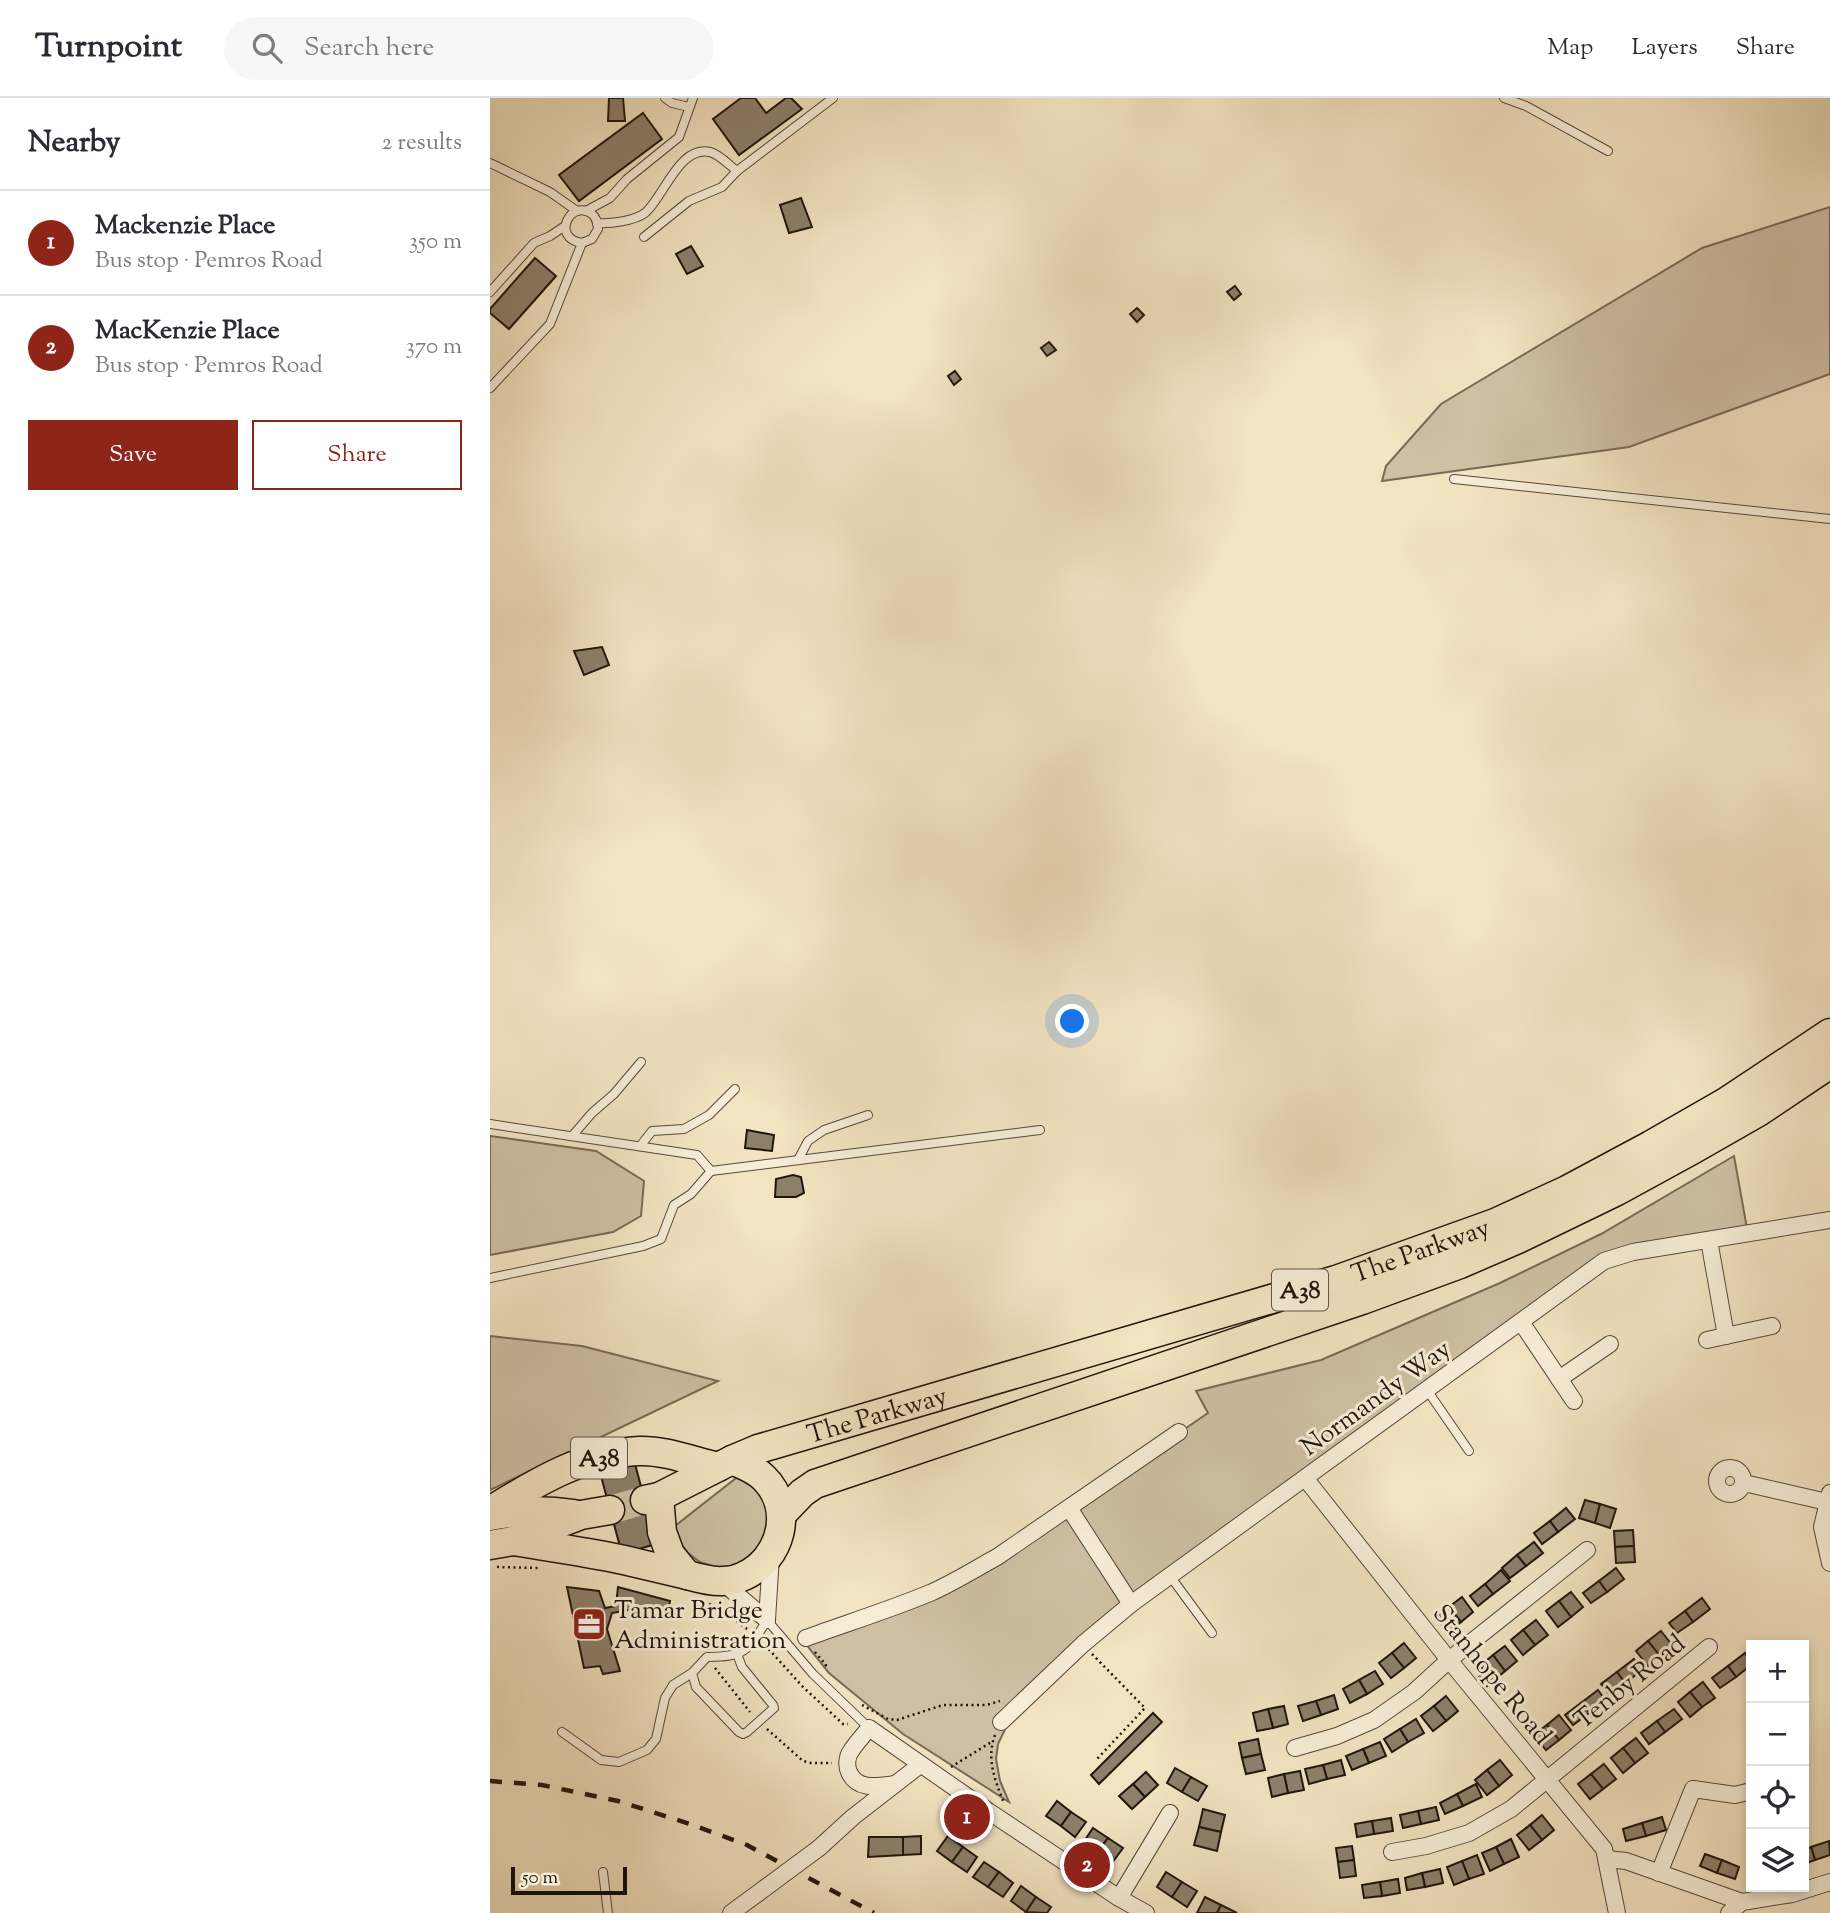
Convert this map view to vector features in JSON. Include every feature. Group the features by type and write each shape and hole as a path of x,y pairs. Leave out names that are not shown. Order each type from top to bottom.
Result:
{"highway":[{"name":"The Parkway","path":"725,1463 771,1446 1336,1280 1495,1223 1567,1190 1651,1145 1726,1102 1830,1033"},
{"name":"The Parkway","path":"782,1514 802,1493 815,1485 1362,1300 1472,1259 1617,1191 1760,1111 1830,1064"},
{"name":"A38","path":"490,1513 526,1488 590,1460 613,1454 640,1451 725,1463"},
{"path":"725,1463 749,1467 765,1478 775,1492 782,1514 777,1542 771,1556 758,1569 714,1592 687,1575 670,1554 652,1499 725,1463"},
{"name":"A38","path":"501,1543 580,1515 610,1510"},
{"name":"A38","path":"490,1513 547,1511 580,1515"},
{"name":"A38","path":"501,1543 618,1559 687,1575"}],"street":[{"name":"Normandy Way","path":"1001,1722 1083,1644 1131,1604 1604,1261 1633,1252 1830,1220"},
{"path":"1709,1240 1726,1336"},
{"path":"1521,1322 1574,1401"},
{"path":"1707,1340 1772,1326"},
{"path":"1559,1379 1610,1343"},
{"path":"806,1638 842,1632 970,1573 998,1557 1179,1432"},
{"name":"Stanhope Road","path":"1305,1478 1604,1849 1616,1913"},
{"path":"1744,1483 1829,1497 1822,1527 1830,1563"},
{"path":"1069,1508 1131,1604"},
{"path":"1295,1748 1337,1736 1374,1720 1414,1692 1449,1660 1587,1549"},
{"path":"714,1592 767,1620 771,1556"},
{"name":"Tenby Road","path":"1392,1852 1426,1846 1469,1833 1511,1809 1709,1647"},
{"path":"895,1784 870,1786 858,1783 850,1775 847,1767 849,1753 869,1728 1014,1829 1146,1913"},
{"path":"731,1913 818,1848 920,1765"},
{"path":"853,1817 858,1783"},
{"path":"1659,1872 1693,1789 1735,1795 1746,1792"},
{"path":"1119,1898 1170,1813"},
{"path":"1607,1859 1626,1861 1659,1872 1735,1908 1830,1882"}],"lane":[{"path":"665,98 672,103 689,107"},
{"path":"490,292 534,243 565,226 570,216 610,198 627,179 679,137 693,98"},
{"path":"643,237 689,201 722,187 737,171 834,98"},
{"path":"1504,98 1526,106 1608,152"},
{"path":"597,223 612,224 644,214 686,158 698,152 712,152 737,171"},
{"path":"490,163 595,217 597,223 596,234 582,243 572,239 565,226"},
{"path":"490,388 550,324 582,243"},
{"path":"1454,479 1830,519"},
{"path":"573,1135 641,1062"},
{"path":"641,1145 652,1131 684,1129 709,1115 735,1089"},
{"path":"798,1160 808,1141 824,1130 868,1115"},
{"path":"490,1124 697,1155 711,1171"},
{"path":"490,1278 643,1246 662,1239 674,1205 691,1194 711,1171 1041,1130"},
{"path":"1427,1390 1469,1451"},
{"path":"1170,1576 1212,1633"},
{"path":"562,1732 601,1760 620,1762 647,1750 656,1739 665,1698 673,1685 692,1673 707,1657 741,1653 754,1643 767,1620 813,1674 869,1728"},
{"path":"692,1673 696,1687 743,1734 774,1708 742,1667 737,1654"},
{"path":"603,1872 608,1913"}],"path":[{"path":"490,1567 539,1568"},
{"path":"714,1592 719,1608 757,1636 803,1687 844,1724 861,1704 888,1719 897,1720 943,1706 986,1705 1011,1698 1021,1701"},
{"path":"1083,1644 1145,1708 1097,1759"},
{"path":"820,1658 826,1665"},
{"path":"1001,1722 993,1741 991,1760 995,1780 1014,1829"},
{"path":"936,1776 993,1741"},
{"path":"811,1763 848,1762"}],"shaded area":[{"path":"1830,207 1830,374 1629,447 1382,481 1386,466 1441,404 1702,248"},
{"path":"490,1136 596,1151 644,1181 641,1216 613,1232 490,1255"},
{"path":"1734,1156 1748,1234 1604,1261 1131,1604 1010,1719 998,1744 996,1759 1000,1781 1009,1802 903,1734 829,1673 801,1638 932,1592 1069,1508 1208,1413 1196,1391 1321,1360 1500,1283 1601,1234"},
{"path":"490,1336 582,1346 718,1381 490,1490"},
{"path":"740,1475 754,1483 770,1511 766,1541 744,1562 730,1567 715,1567 700,1562 688,1553 679,1541 675,1526"}],"building":[{"path":"609,98 623,98 625,121 608,121"},
{"path":"741,98 755,98 766,113 786,98 791,98 802,109 739,155 713,119"},
{"path":"643,113 662,139 579,201 559,175"},
{"path":"801,198 812,227 789,233 780,205"},
{"path":"691,246 703,266 687,274 676,254"},
{"path":"535,258 556,276 509,329 490,313 490,309"},
{"path":"1235,286 1241,294 1234,300 1227,292"},
{"path":"1137,308 1144,315 1137,322 1130,314"},
{"path":"1049,342 1056,350 1047,356 1041,348"},
{"path":"955,371 961,379 954,385 948,376"},
{"path":"602,647 609,665 584,675 574,651"},
{"path":"747,1130 774,1135 772,1151 745,1148"},
{"path":"793,1175 801,1177 804,1193 796,1197 775,1197 776,1179"},
{"path":"633,1456 656,1544 622,1554 598,1465"},
{"path":"1585,1500 1600,1504 1595,1523 1579,1518"},
{"path":"1600,1504 1616,1509 1610,1528 1595,1523"},
{"path":"1566,1508 1575,1519 1558,1532 1550,1521"},
{"path":"1550,1521 1558,1532 1542,1544 1534,1533"},
{"path":"1633,1530 1634,1546 1615,1547 1614,1531"},
{"path":"1534,1542 1543,1553 1526,1566 1517,1555"},
{"path":"1634,1546 1635,1562 1616,1563 1615,1547"},
{"path":"1517,1555 1526,1566 1510,1578 1502,1568"},
{"path":"1616,1568 1624,1579 1607,1592 1599,1581"},
{"path":"1501,1570 1510,1581 1493,1594 1485,1584"},
{"path":"1599,1581 1607,1592 1591,1603 1583,1593"},
{"path":"1485,1584 1493,1594 1478,1606 1470,1596"},
{"path":"567,1587 599,1591 605,1608 616,1606 618,1587 670,1601 668,1613 639,1608 612,1613 607,1629 620,1671 603,1674 600,1666 584,1668"},
{"path":"1571,1592 1583,1607 1571,1617 1559,1601"},
{"path":"1462,1597 1473,1612 1461,1622 1449,1607"},
{"path":"1702,1598 1710,1609 1693,1622 1685,1611"},
{"path":"1559,1601 1571,1617 1558,1627 1546,1611"},
{"path":"1449,1607 1461,1622 1448,1632 1436,1617"},
{"path":"1685,1611 1693,1622 1677,1633 1669,1623"},
{"path":"1536,1620 1548,1635 1535,1645 1523,1630"},
{"path":"1523,1630 1535,1645 1523,1655 1511,1640"},
{"path":"1661,1631 1673,1646 1660,1656 1648,1641"},
{"path":"1648,1641 1660,1656 1648,1666 1636,1651"},
{"path":"1404,1643 1416,1658 1404,1668 1392,1653"},
{"path":"1505,1646 1517,1661 1505,1671 1493,1655"},
{"path":"1392,1653 1404,1668 1391,1678 1379,1663"},
{"path":"1745,1653 1746,1669 1736,1677 1728,1666"},
{"path":"1493,1655 1505,1671 1487,1686 1479,1677 1485,1672 1480,1666"},
{"path":"1634,1659 1642,1670 1625,1683 1617,1672"},
{"path":"1728,1666 1736,1677 1720,1688 1712,1678"},
{"path":"1375,1671 1383,1684 1367,1694 1359,1680"},
{"path":"1617,1672 1625,1683 1609,1694 1601,1684"},
{"path":"1359,1680 1367,1694 1350,1703 1343,1689"},
{"path":"1703,1682 1715,1698 1702,1707 1690,1692"},
{"path":"1598,1690 1606,1701 1589,1713 1581,1703"},
{"path":"1690,1692 1702,1707 1690,1717 1678,1702"},
{"path":"1334,1695 1338,1709 1321,1715 1316,1701"},
{"path":"1446,1696 1458,1711 1446,1721 1434,1706"},
{"path":"1316,1701 1321,1715 1303,1721 1298,1706"},
{"path":"1581,1703 1589,1713 1573,1725 1565,1715"},
{"path":"1284,1706 1288,1724 1273,1728 1268,1709"},
{"path":"1434,1706 1446,1721 1433,1731 1421,1716"},
{"path":"1268,1709 1273,1728 1257,1731 1253,1713"},
{"path":"1674,1709 1682,1719 1665,1732 1657,1721"},
{"path":"1153,1713 1162,1722 1099,1784 1091,1775"},
{"path":"1559,1715 1571,1730 1559,1740 1547,1725"},
{"path":"1416,1719 1424,1733 1408,1742 1400,1729"},
{"path":"1657,1721 1665,1732 1649,1744 1641,1733"},
{"path":"1547,1725 1559,1740 1546,1750 1534,1735"},
{"path":"1400,1729 1408,1742 1392,1752 1384,1739"},
{"path":"1636,1738 1648,1753 1635,1763 1623,1748"},
{"path":"1258,1739 1261,1754 1242,1758 1239,1743"},
{"path":"1380,1742 1386,1756 1369,1763 1363,1749"},
{"path":"1623,1748 1635,1763 1623,1773 1611,1758"},
{"path":"1363,1749 1369,1763 1352,1770 1346,1756"},
{"path":"1261,1754 1265,1770 1246,1774 1242,1758"},
{"path":"1341,1760 1345,1775 1327,1779 1323,1765"},
{"path":"1500,1760 1512,1775 1499,1786 1487,1770"},
{"path":"1604,1764 1616,1779 1603,1789 1591,1774"},
{"path":"1323,1765 1327,1779 1309,1784 1305,1769"},
{"path":"1175,1768 1191,1777 1182,1792 1167,1783"},
{"path":"1487,1770 1499,1786 1487,1795 1475,1780"},
{"path":"1300,1771 1304,1790 1288,1793 1284,1774"},
{"path":"1146,1772 1158,1785 1145,1797 1133,1784"},
{"path":"1284,1774 1288,1793 1272,1797 1268,1778"},
{"path":"1591,1774 1603,1789 1590,1799 1578,1784"},
{"path":"1191,1777 1207,1786 1198,1801 1182,1792"},
{"path":"1133,1784 1145,1797 1132,1809 1119,1796"},
{"path":"1476,1784 1482,1797 1463,1806 1457,1794"},
{"path":"1457,1794 1463,1806 1445,1814 1440,1803"},
{"path":"1057,1801 1071,1812 1061,1826 1046,1816"},
{"path":"1436,1807 1439,1820 1421,1824 1418,1811"},
{"path":"1203,1809 1225,1815 1221,1832 1199,1827"},
{"path":"1418,1811 1421,1824 1403,1828 1400,1815"},
{"path":"1071,1812 1086,1822 1075,1837 1061,1826"},
{"path":"1542,1815 1554,1830 1542,1840 1530,1825"},
{"path":"1662,1817 1666,1830 1646,1836 1642,1823"},
{"path":"1391,1818 1393,1831 1374,1834 1372,1821"},
{"path":"1372,1821 1374,1834 1357,1837 1355,1824"},
{"path":"1642,1823 1646,1836 1626,1841 1623,1829"},
{"path":"1530,1825 1542,1840 1529,1850 1517,1835"},
{"path":"1199,1827 1221,1832 1217,1851 1194,1845"},
{"path":"1093,1828 1108,1838 1097,1853 1083,1843"},
{"path":"921,1836 921,1854 903,1855 903,1837"},
{"path":"948,1836 963,1847 952,1862 937,1851"},
{"path":"869,1837 903,1837 903,1855 868,1857"},
{"path":"1108,1838 1123,1848 1112,1863 1097,1853"},
{"path":"1511,1839 1519,1857 1504,1864 1496,1847"},
{"path":"1829,1841 1830,1855 1815,1860 1811,1847"},
{"path":"1352,1846 1354,1860 1338,1862 1336,1848"},
{"path":"963,1847 977,1857 967,1872 952,1862"},
{"path":"1496,1847 1504,1864 1490,1871 1482,1853"},
{"path":"1811,1847 1815,1860 1809,1862"},
{"path":"1705,1854 1722,1860 1717,1873 1700,1866"},
{"path":"1477,1855 1484,1874 1469,1879 1462,1861"},
{"path":"1354,1860 1356,1876 1340,1878 1338,1862"},
{"path":"1722,1860 1739,1867 1735,1879 1717,1873"},
{"path":"1462,1861 1469,1879 1454,1885 1447,1867"},
{"path":"984,1862 999,1872 988,1887 973,1877"},
{"path":"1440,1869 1443,1883 1425,1887 1422,1873"},
{"path":"999,1872 1013,1883 1003,1897 988,1887"},
{"path":"1166,1872 1182,1882 1172,1897 1157,1887"},
{"path":"1422,1873 1425,1887 1407,1890 1405,1878"},
{"path":"1398,1879 1400,1893 1382,1896 1380,1882"},
{"path":"1182,1882 1197,1891 1187,1907 1172,1897"},
{"path":"1380,1882 1382,1896 1364,1898 1362,1885"},
{"path":"1021,1886 1036,1897 1026,1912 1011,1901"},
{"path":"1036,1897 1051,1907 1047,1913 1026,1912"},
{"path":"1205,1897 1221,1905 1217,1913 1197,1913"},
{"path":"1221,1905 1237,1913 1217,1913"}],"tunnel":[{"path":"610,1510 645,1500"}],"railway":[{"path":"490,1781 542,1785 618,1801 690,1824 747,1845 874,1913"}],"place":[{"name":"Tamar Bridge Administration","path":"589,1624"},
{"name":"Mackenzie Place","path":"967,1817"},
{"name":"MacKenzie Place","path":"1087,1865"}]}
